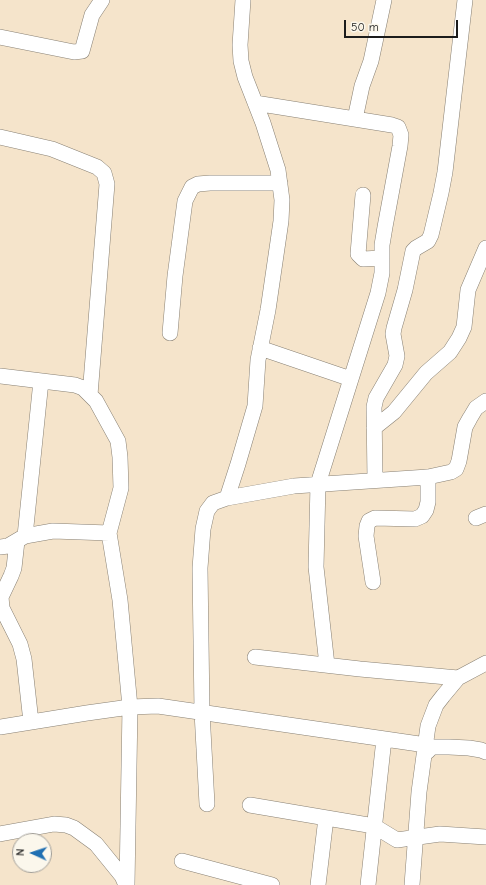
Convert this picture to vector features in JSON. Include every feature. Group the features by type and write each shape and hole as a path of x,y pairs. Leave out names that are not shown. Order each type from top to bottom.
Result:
{"street":[{"path":"0,37 74,52 82,51 92,15 102,0"},
{"path":"227,498 255,406 258,360 268,310 281,221 282,200 278,170 245,77 241,61 240,45 243,0"},
{"path":"355,119 362,86 371,61 384,0"},
{"path":"375,480 374,407 376,398 395,365 397,356 393,334 405,290 413,251 428,241 431,235 441,193 445,172 465,0"},
{"path":"255,103 398,127 401,135 385,227 382,273 378,293 318,484 316,567 327,665"},
{"path":"0,137 52,149 96,166 104,173 107,184 90,395"},
{"path":"170,333 175,276 185,201 192,187 198,184 280,183"},
{"path":"363,195 358,254 363,259 382,258"},
{"path":"374,428 394,412 426,373 450,352 459,338 464,327 468,290 486,248"},
{"path":"260,348 351,379"},
{"path":"0,376 75,385 83,388 96,401 118,441 121,488 109,533 120,600 130,708 126,885"},
{"path":"31,722 24,659 20,644 3,618 1,597 14,568 21,538 41,381"},
{"path":"207,804 202,712 200,568 203,529 207,511 213,503 227,498 294,486 428,477 451,472 456,469 459,461 465,427 476,408 486,401"},
{"path":"373,582 366,536 369,521 376,518 415,519 422,516 426,510 428,502 428,477"},
{"path":"0,547 8,546 21,538 53,531 109,533"},
{"path":"254,657 458,678"},
{"path":"412,885 420,792 428,726 436,706 442,696 458,678 486,662"},
{"path":"0,727 130,708 158,706 426,746"},
{"path":"368,885 384,739"},
{"path":"426,746 427,752 432,747 469,748 486,752"},
{"path":"250,805 374,826 397,840 440,834 486,837"},
{"path":"318,885 326,818"},
{"path":"0,834 54,824 66,825 74,828 96,844 122,876 126,885"},
{"path":"182,862 240,881 272,885"}]}
